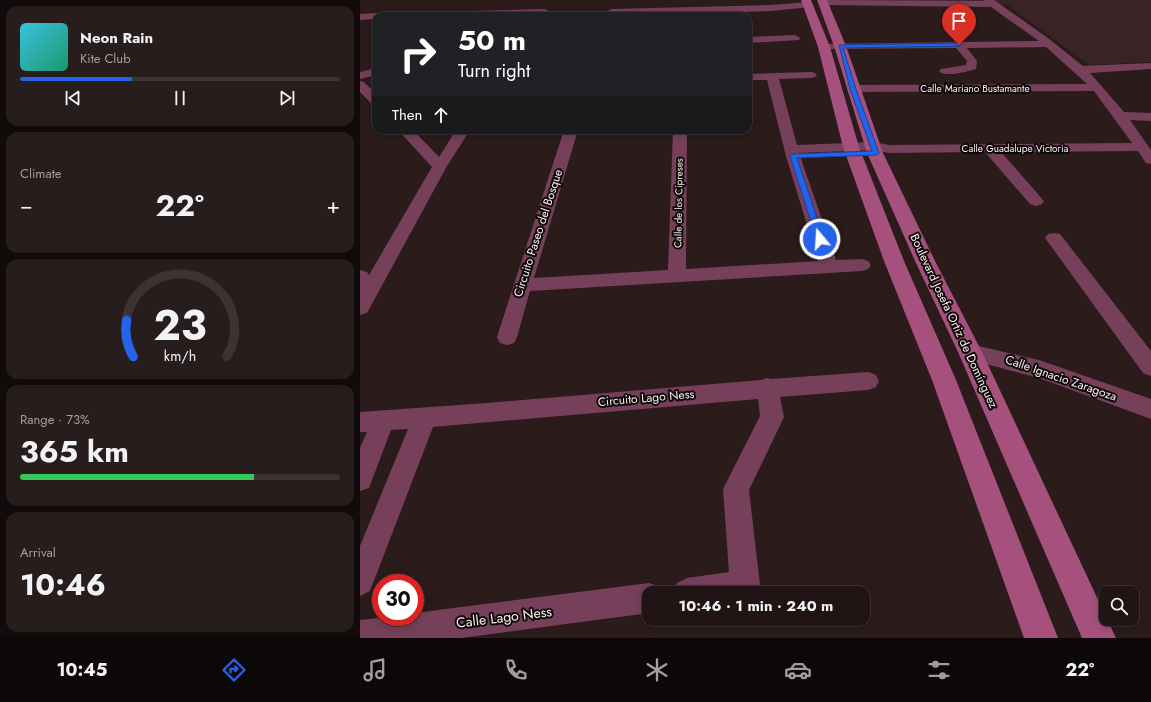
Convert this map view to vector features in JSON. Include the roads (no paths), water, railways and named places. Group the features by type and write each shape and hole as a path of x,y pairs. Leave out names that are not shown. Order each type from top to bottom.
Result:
{"street":[{"path":"530,12 538,0"},
{"path":"612,12 815,7 912,2 990,2 1048,44 1080,70 1097,87 1151,160"},
{"name":"Boulevard Josefa Ortiz de Domínguez","path":"815,7 853,89 926,263 970,352 1099,638"},
{"path":"360,17 372,16"},
{"path":"752,40 795,38"},
{"path":"832,46 1048,44"},
{"path":"945,71 961,70 972,67 972,61 959,45"},
{"name":"Boulevard Josefa Ortiz de Domínguez","path":"832,46 852,151 894,261 944,380 1041,638"},
{"path":"1080,70 1151,66"},
{"path":"360,76 372,72"},
{"path":"752,77 811,75"},
{"path":"772,76 792,153 829,267"},
{"path":"360,85 372,97"},
{"name":"Calle Mariano Bustamante","path":"853,89 1097,87"},
{"path":"1119,116 1151,117"},
{"path":"409,134 440,166"},
{"path":"360,308 440,166 460,134"},
{"name":"Circuito Paseo del Bosque","path":"507,337 570,134"},
{"name":"Calle de los Cipreses","path":"677,276 680,134"},
{"name":"Calle Guadalupe Victoria","path":"792,153 879,149 1142,147"},
{"path":"989,148 1036,201"},
{"path":"1054,238 1151,367"},
{"path":"522,285 862,265"},
{"path":"360,276 370,291"},
{"name":"Calle Ignacio Zaragoza","path":"970,352 1002,358 1051,372 1151,409"},
{"name":"Circuito Lago Ness","path":"360,479 367,421 424,419 767,387 868,381"},
{"path":"738,586 745,585 736,489 772,417 767,387"},
{"path":"360,581 424,419"},
{"name":"Calle Lago Ness","path":"360,636 642,599"}]}
